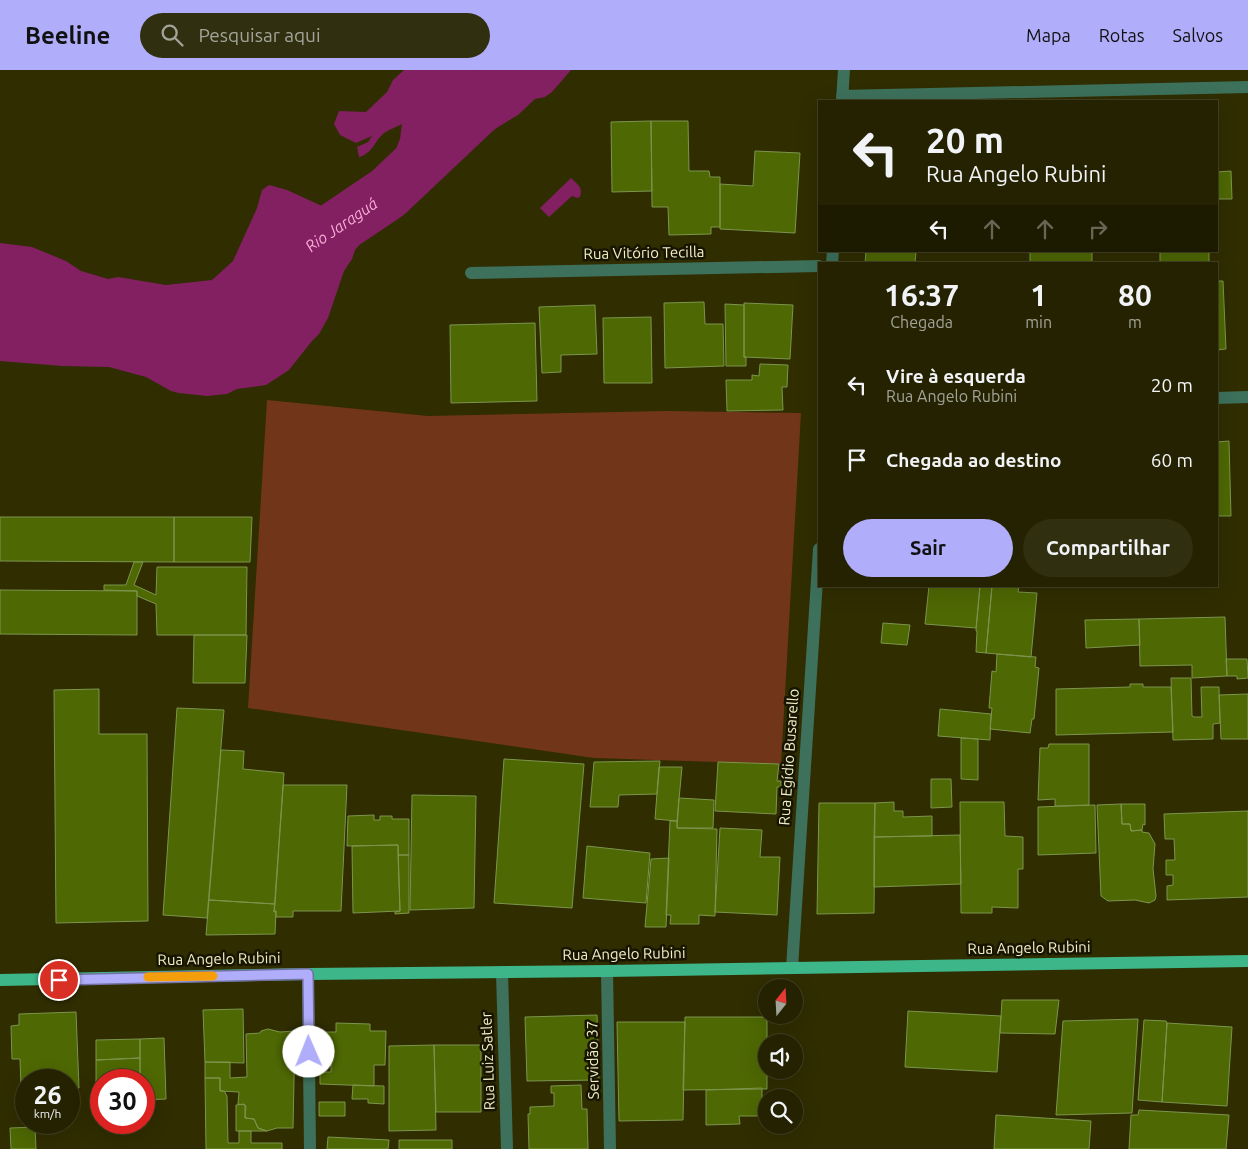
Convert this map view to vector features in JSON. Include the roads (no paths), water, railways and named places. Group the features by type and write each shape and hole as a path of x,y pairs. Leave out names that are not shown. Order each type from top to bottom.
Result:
{"main road":[{"name":"Rua Angelo Rubini","path":"0,980 1248,961"}],"street":[{"path":"844,70 842,99 1248,87"},
{"name":"Rua Vitório Tecilla","path":"471,273 818,266"},
{"path":"1218,398 1248,397"},
{"name":"Rua Egídio Busarello","path":"792,968 818,564"},
{"name":"Servidão 37","path":"607,971 610,1149"},
{"name":"Rua Luiz Satler","path":"502,972 507,1149"},
{"path":"308,974 310,1149"}],"water":[{"path":"404,70 571,70 552,92 545,97 535,99 518,115 495,129 465,152 430,183 411,204 395,213 383,227 361,243 344,271 328,318 319,334 289,370 266,385 237,389 227,394 207,396 171,391 146,377 109,367 62,366 0,361 0,243 32,247 66,261 81,271 108,279 118,277 166,285 212,280 233,261 257,208 262,190 269,185 287,190 322,206 350,206 357,208 374,206 380,197 391,194 394,188 385,187 383,180 400,139 402,124 383,134 367,153 359,157 357,147 368,142 372,136 356,143 340,135 334,124 339,111 366,112 387,92 393,80"},
{"path":"571,178 580,188 580,197 572,196 549,217 540,208"}],"waterway":[{"name":"Rio Jaraguá","path":"307,249 388,193 498,89 507,70"}]}
